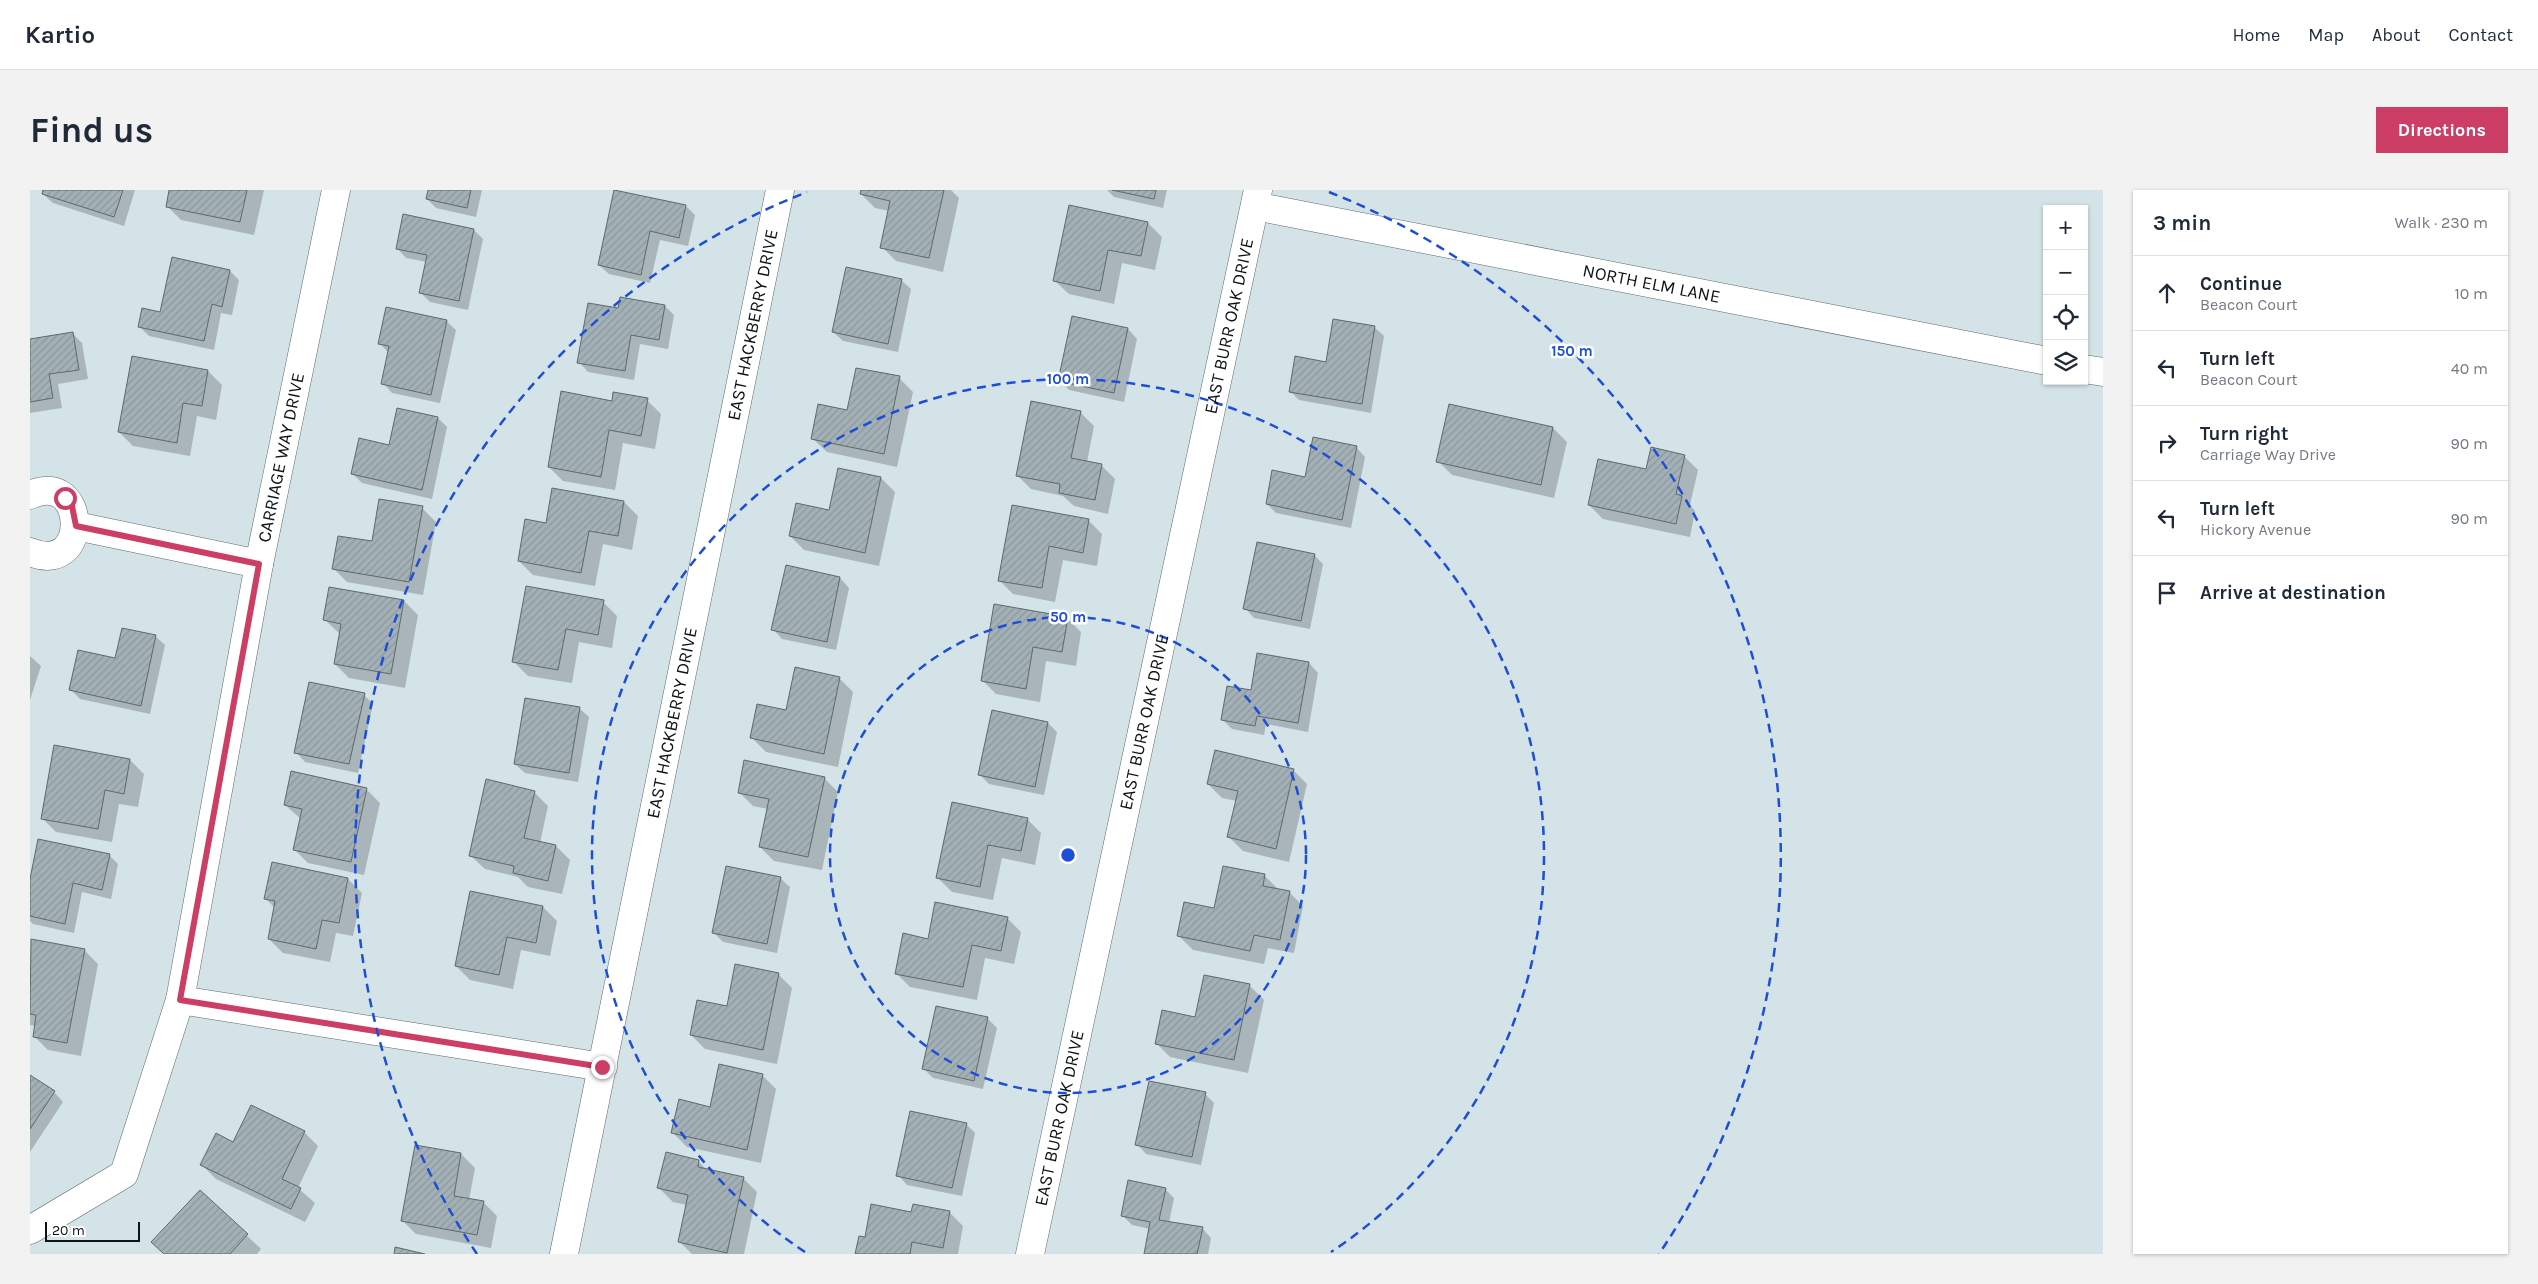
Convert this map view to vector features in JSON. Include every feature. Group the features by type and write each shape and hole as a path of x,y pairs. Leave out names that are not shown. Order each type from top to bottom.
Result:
{"street":[{"name":"CARRIAGE WAY DRIVE","path":"30,1230 124,1174 180,1000 259,564 336,190"},
{"name":"EAST HACKBERRY DRIVE","path":"564,1254 780,190"},
{"name":"NORTH ELM LANE","path":"1257,198 2043,360"},
{"name":"EAST BURR OAK DRIVE","path":"1030,1254 1257,198"},
{"path":"2088,370 2103,372"},
{"path":"30,495 46,491 65,498 72,506 76,526 68,546 59,552 49,556 30,552"},
{"path":"76,526 259,564"},
{"path":"180,1000 602,1067"}],"building":[{"path":"43,190 123,190 114,217 42,194"},
{"path":"169,190 247,190 240,222 166,207"},
{"path":"428,190 471,190 467,208 426,199"},
{"path":"614,190 686,205 679,238 650,231 641,275 598,265"},
{"path":"861,190 944,190 929,258 880,248 890,201 860,194"},
{"path":"1112,190 1156,190 1154,199"},
{"path":"1069,205 1148,222 1141,256 1108,250 1100,291 1053,281"},
{"path":"403,214 474,229 459,301 419,293 427,255 396,249"},
{"path":"172,257 230,270 222,307 212,304 204,341 138,327 142,308 160,312"},
{"path":"846,267 902,279 888,344 832,332"},
{"path":"620,297 665,305 659,340 631,335 625,371 577,363 588,303 618,308"},
{"path":"386,307 447,320 431,395 381,384 389,346 378,344"},
{"path":"1072,316 1128,328 1114,393 1058,381"},
{"path":"1333,319 1375,326 1362,404 1289,392 1295,356 1326,362"},
{"path":"73,332 79,370 49,374 53,398 30,402 30,339"},
{"path":"132,356 208,370 202,406 183,403 177,443 118,432"},
{"path":"856,368 900,376 884,454 811,439 818,404 847,410"},
{"path":"561,391 612,401 613,392 648,398 641,436 609,430 601,477 548,467"},
{"path":"1031,401 1081,411 1071,458 1102,464 1095,500 1059,493 1060,484 1016,476"},
{"path":"1449,404 1553,427 1541,485 1436,462"},
{"path":"397,408 438,417 422,490 351,474 359,438 389,445"},
{"path":"1313,437 1357,446 1342,520 1266,504 1272,470 1305,477"},
{"path":"1651,447 1685,455 1676,494 1682,496 1676,524 1588,505 1598,459 1646,469"},
{"path":"838,468 881,477 865,553 789,536 796,503 829,510"},
{"path":"552,488 624,501 618,536 589,531 581,573 518,561 525,519 546,523"},
{"path":"379,499 423,506 409,582 332,569 338,536 372,541"},
{"path":"1012,505 1089,519 1083,553 1049,546 1042,588 998,581"},
{"path":"1257,542 1315,554 1301,621 1243,609"},
{"path":"786,565 840,577 827,642 771,630"},
{"path":"526,586 604,600 598,635 566,629 558,670 512,662"},
{"path":"329,587 404,600 391,674 334,664 341,624 323,620"},
{"path":"994,604 1068,617 1062,652 1033,647 1026,689 981,681"},
{"path":"122,628 156,635 141,706 69,690 78,650 115,658"},
{"path":"1257,653 1309,662 1298,723 1257,716 1255,726 1221,720 1227,686 1251,690"},
{"path":"795,667 840,677 824,754 750,738 757,704 786,710"},
{"path":"309,682 365,693 349,764 294,753"},
{"path":"525,698 580,707 569,773 514,764"},
{"path":"992,710 1048,722 1035,787 978,775"},
{"path":"54,745 130,759 124,794 105,790 98,829 41,819"},
{"path":"1215,750 1294,769 1276,849 1227,837 1238,791 1207,784"},
{"path":"744,760 825,777 808,857 759,847 769,799 738,793"},
{"path":"291,771 367,788 351,862 293,850 302,809 284,805"},
{"path":"486,779 535,791 524,838 556,845 548,881 513,873 514,866 469,856"},
{"path":"952,802 1028,818 1021,851 988,845 980,887 936,878"},
{"path":"38,839 110,854 102,890 73,883 65,924 30,916 30,879"},
{"path":"272,862 348,878 339,923 322,920 316,949 268,939 275,901 264,899"},
{"path":"726,866 781,877 767,944 712,933"},
{"path":"1223,866 1265,874 1263,886 1290,891 1280,940 1254,935 1250,951 1177,936 1184,902 1214,908"},
{"path":"470,891 543,906 536,943 507,937 499,975 455,966"},
{"path":"935,902 1008,917 1001,951 972,945 963,987 895,974 903,933 928,939"},
{"path":"31,939 85,949 67,1043 33,1037 36,1015 30,1014"},
{"path":"735,964 779,973 763,1050 690,1035 697,1000 727,1006"},
{"path":"1204,975 1250,984 1234,1060 1155,1044 1162,1010 1195,1017"},
{"path":"936,1006 988,1017 974,1081 922,1069"},
{"path":"719,1064 763,1074 747,1150 671,1133 679,1099 710,1107"},
{"path":"30,1075 55,1091 30,1129"},
{"path":"1149,1081 1206,1092 1192,1157 1135,1145"},
{"path":"251,1105 305,1131 282,1179 301,1188 291,1209 200,1165 216,1133 233,1142"},
{"path":"910,1111 967,1123 952,1188 896,1176"},
{"path":"415,1145 461,1153 454,1196 484,1201 477,1235 401,1221"},
{"path":"666,1152 699,1160 698,1167 744,1177 727,1253 678,1242 688,1195 657,1188"},
{"path":"1128,1180 1166,1188 1159,1220 1203,1227 1197,1254 1144,1254 1150,1222 1121,1216"},
{"path":"200,1190 248,1234 230,1254 164,1254 151,1242"},
{"path":"871,1204 911,1212 913,1204 950,1211 943,1248 912,1242 910,1254 855,1254 859,1236 865,1237"},
{"path":"395,1247 425,1254 394,1254"}],"route":[{"path":"65,498 72,506 76,516 76,526 259,564 180,1000 602,1067"}]}
